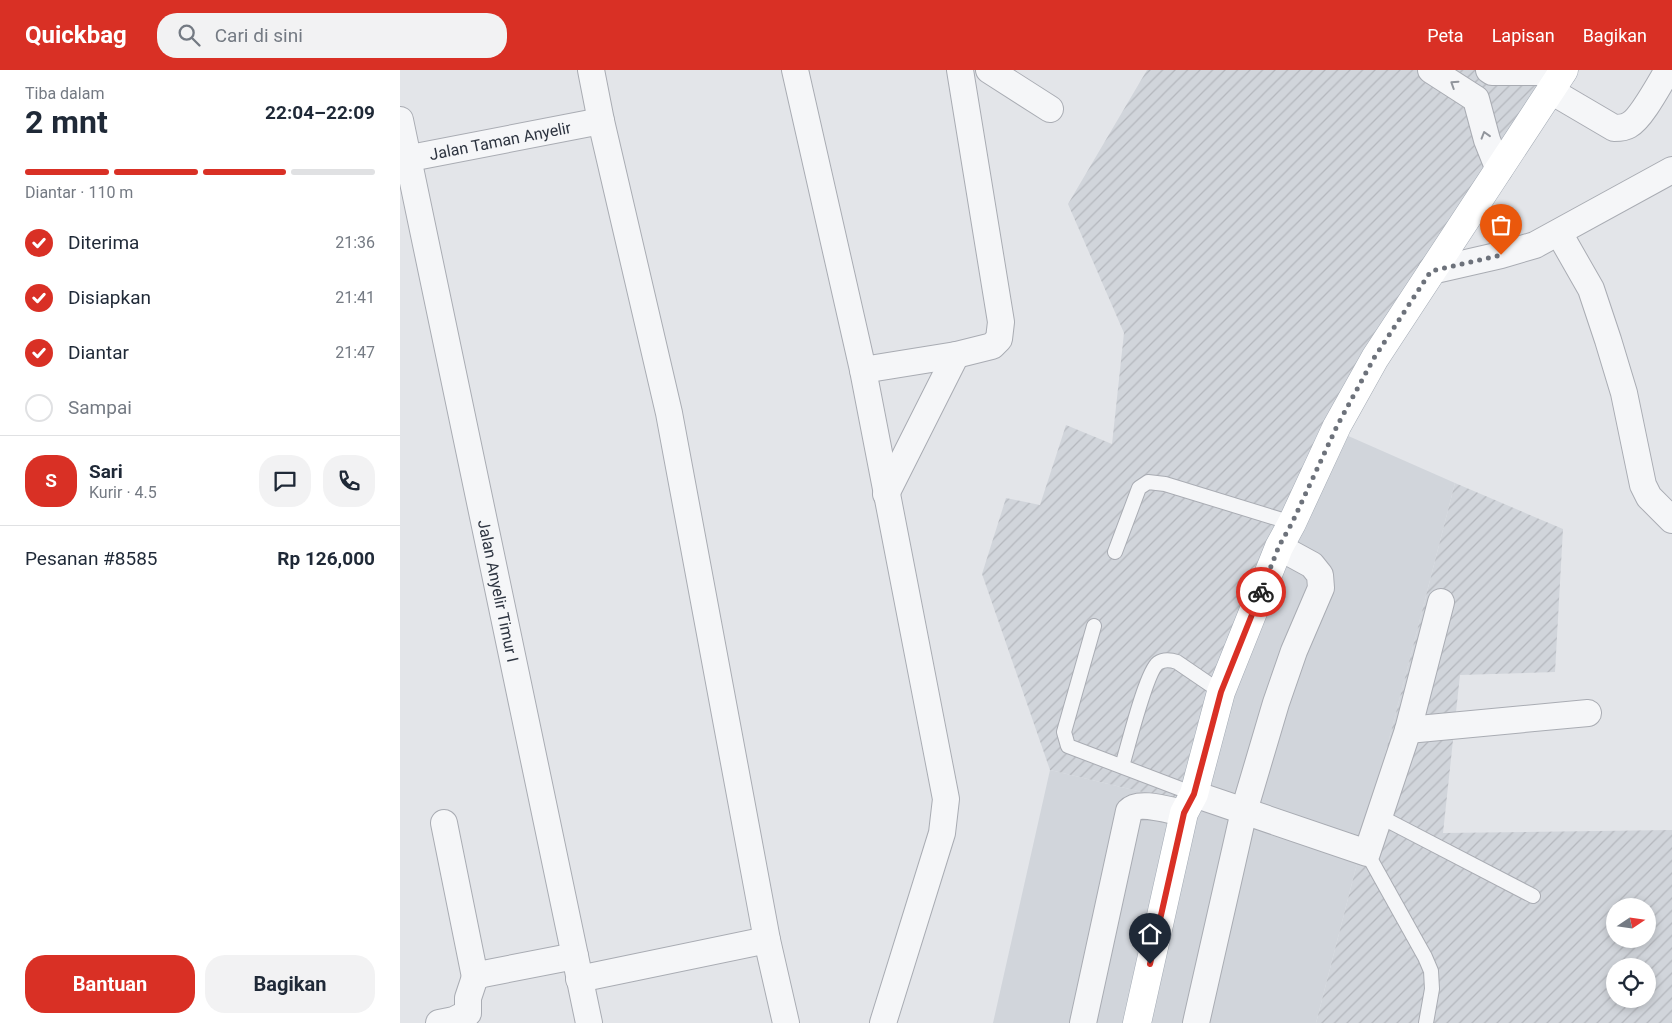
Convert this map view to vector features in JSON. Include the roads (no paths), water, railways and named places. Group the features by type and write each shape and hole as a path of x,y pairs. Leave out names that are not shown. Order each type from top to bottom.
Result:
{"main road":[{"path":"1137,1023 1189,803 1221,692 1279,546 1292,523 1337,426 1374,358 1559,78"}],"street":[{"path":"591,70 601,122 669,413 767,940 786,1023"},
{"path":"795,70 863,370 946,799 942,832 884,1023"},
{"path":"863,370 956,355 992,346 999,339 1002,322 960,70"},
{"path":"988,70 1050,109"},
{"path":"1431,70 1476,99"},
{"path":"1499,170 1487,140 1476,99 1490,71 1559,78 1614,128 1622,128 1630,125 1639,115 1668,70"},
{"name":"Jalan Anyelir Timur I","path":"400,120 404,159 589,1023"},
{"name":"Jalan Taman Anyelir","path":"404,159 601,122"},
{"path":"1431,271 1535,245 1672,170"},
{"path":"1559,233 1591,289 1624,393 1643,485 1649,497 1672,520"},
{"path":"886,494 956,355"},
{"path":"1196,1023 1244,811 1294,651 1321,588 1320,575 1312,566 1279,546"},
{"path":"1083,1023 1129,811 1135,806 1189,803 1244,811 1368,853 1408,730 1441,602"},
{"path":"1408,730 1588,712"},
{"path":"439,1023 454,1020 468,1013 468,998 475,977 444,823"},
{"path":"475,977 483,974 577,967 767,940"}],"lane":[{"path":"1115,552 1139,488 1148,482 1165,484 1292,523"},
{"path":"1094,626 1064,732 1068,746 1122,766 1189,803"},
{"path":"1122,766 1149,676 1159,663 1168,660 1177,662 1221,692"},
{"path":"1379,816 1534,896"},
{"path":"1368,853 1432,971 1432,989 1426,1023"}]}
